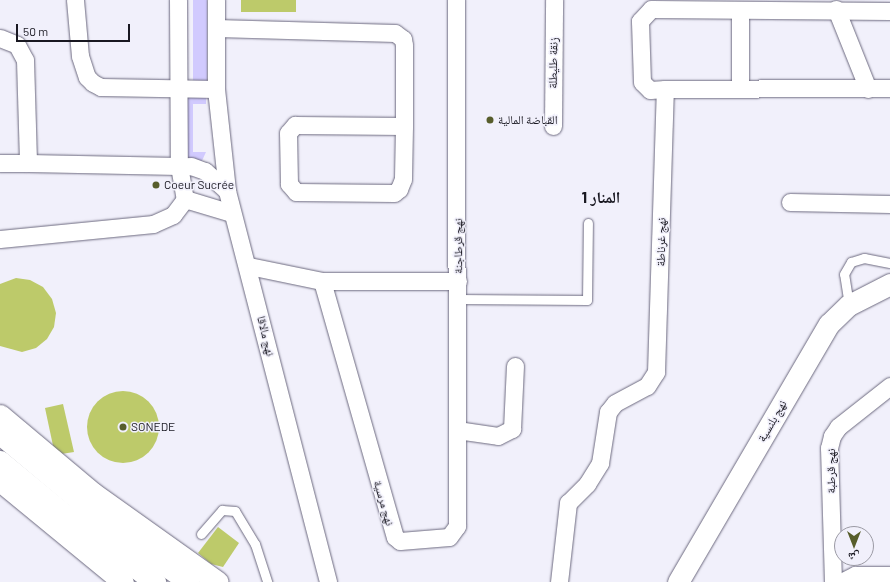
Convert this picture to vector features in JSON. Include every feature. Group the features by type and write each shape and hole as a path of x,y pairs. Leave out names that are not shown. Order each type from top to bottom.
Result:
{"street":[{"path":"74,0 80,56 87,77 93,83 102,87 216,89"},
{"path":"0,239 153,224 173,215 185,199 179,166 176,88 178,0"},
{"name":"نهج مالاقا","path":"216,0 216,89 227,191 231,213 248,266 328,582"},
{"name":"نهج قرطاجنة","path":"248,266 322,281 458,281 456,0"},
{"name":"زنقة طليطلة","path":"553,126 554,0"},
{"path":"890,11 836,9 651,9 640,21 642,82 650,90 890,88"},
{"path":"836,9 868,88"},
{"path":"740,10 740,89"},
{"path":"216,28 400,35 404,46 404,126 403,179 394,193 302,194 291,189 288,133 295,124 404,126"},
{"path":"0,38 17,46 24,60 28,163"},
{"name":"نهج غرناطة","path":"559,582 566,508 600,463 608,412 615,403 647,386 656,372 665,89"},
{"path":"0,163 179,166 205,171 227,191"},
{"path":"185,199 231,213"},
{"path":"790,202 890,204"},
{"name":"نهج مرسية","path":"322,281 392,531 400,541 449,537 456,529 458,281"},
{"name":"نهج بلنسية","path":"678,582 829,324 849,305 890,284"},
{"path":"457,430 498,436 512,429 515,366"},
{"name":"نهج قرطبة","path":"833,582 829,448 832,436 838,427 890,386"},
{"path":"0,415 93,494 218,582"},
{"path":"0,434 109,525 189,582"},
{"path":"0,461 64,514 155,582"},
{"path":"0,481 124,582"},
{"path":"841,582 855,575 890,575"}],"lane":[{"path":"457,299 587,300 588,223"},
{"path":"849,305 844,274 851,262 864,258 890,263"},
{"path":"201,534 222,510 235,511 255,544 267,582"}],"shaded area":[{"path":"193,0 207,0 207,83 193,83"},
{"path":"185,95 206,95 206,104 193,104 193,152 206,152 201,163 187,164"}],"building":[{"path":"241,0 296,0 296,12 241,12"},
{"path":"16,278 30,280 43,287 52,299 56,313 54,327 47,339 36,348 22,352 0,346 0,284"},
{"name":"SONEDE","path":"123,391 143,397 153,407 159,427 153,447 143,457 123,463 103,457 93,447 87,427 93,407 103,397"},
{"path":"63,404 74,452 55,455 45,408"},
{"path":"218,527 239,543 223,567 211,564 198,553"}],"place":[{"name":"القباضة المالية","path":"490,120"},
{"name":"Coeur Sucrée","path":"156,185"},
{"name":"SONEDE","path":"123,427"}],"district":[{"name":"المنار 1","path":"601,197"}]}
